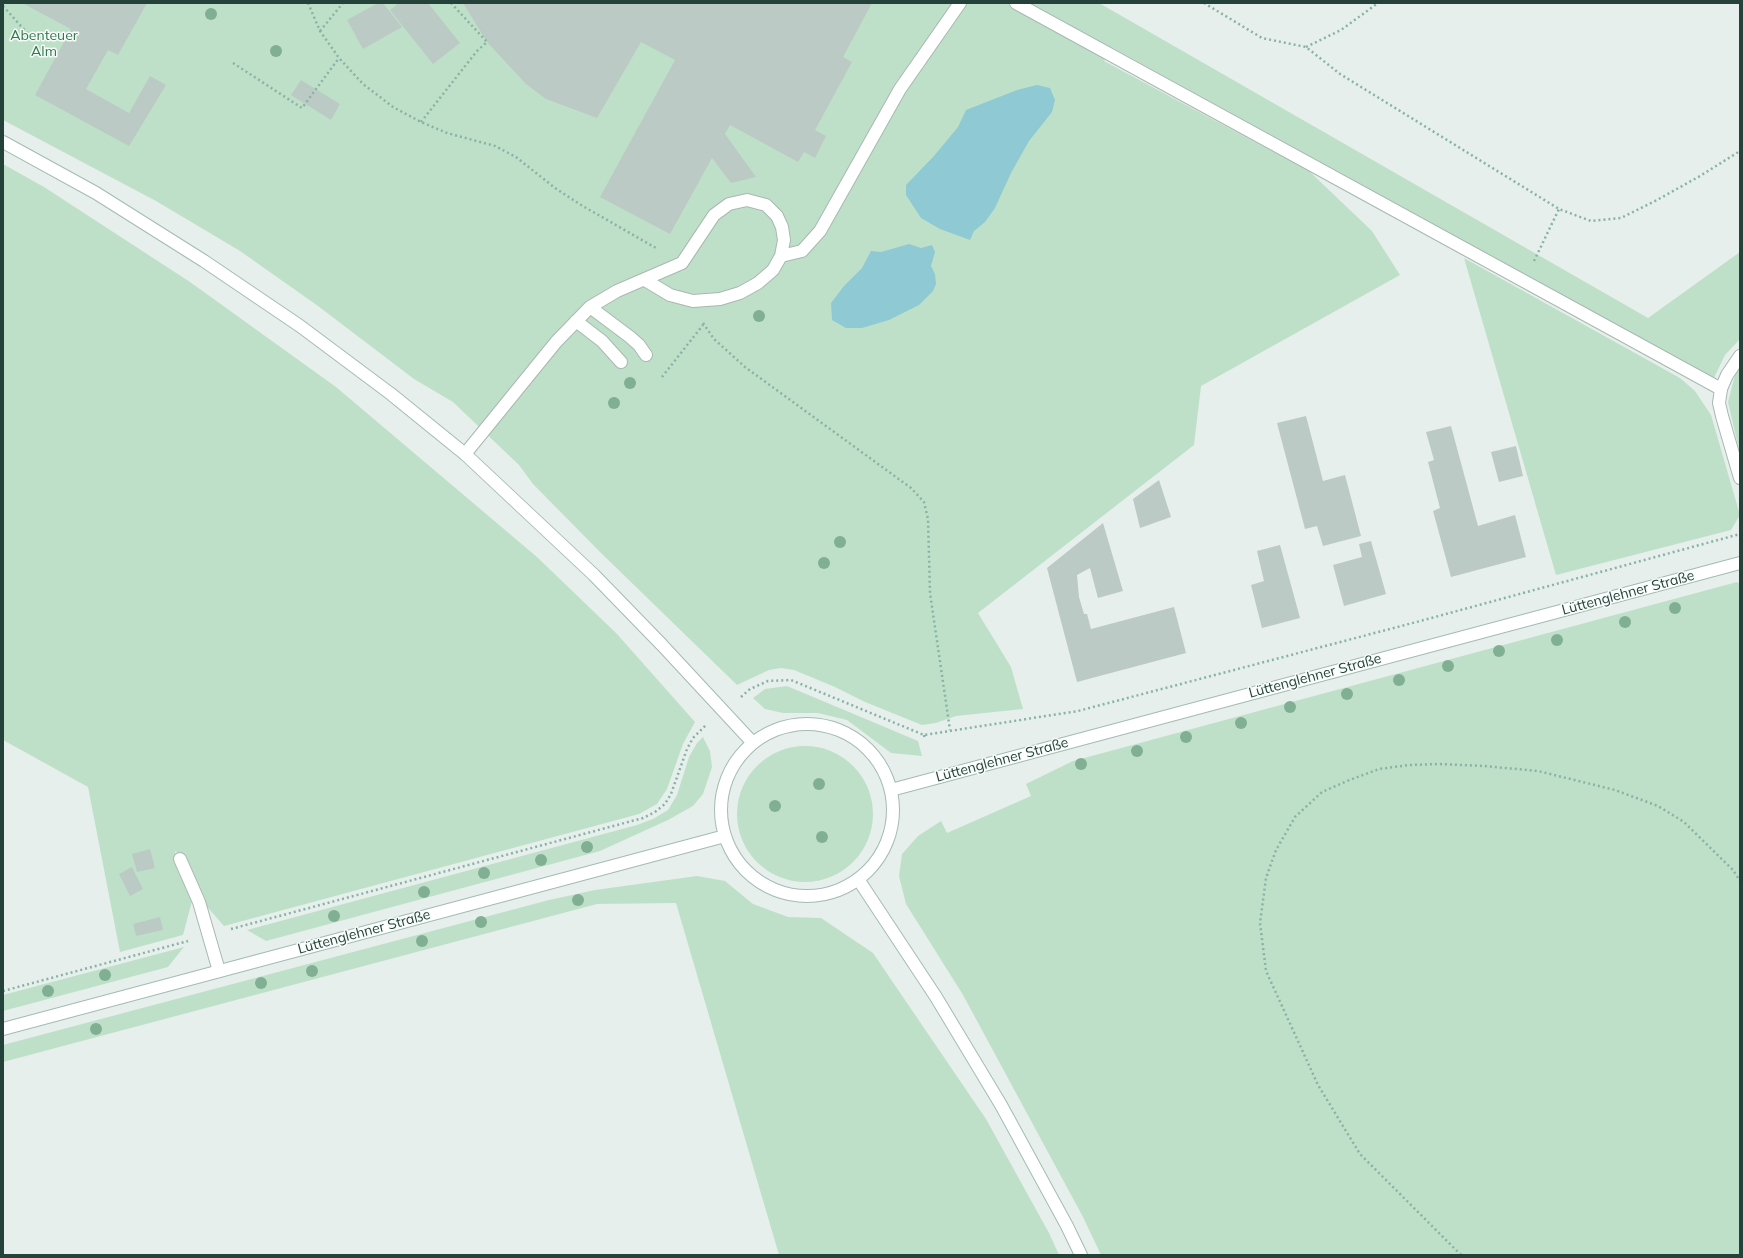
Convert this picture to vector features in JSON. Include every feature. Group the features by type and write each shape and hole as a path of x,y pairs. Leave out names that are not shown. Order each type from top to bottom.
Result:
{"main road":[{"path":"781,256 802,251 820,231 900,89 960,3"},
{"path":"1016,3 1721,389"},
{"path":"3,142 96,193 204,261 312,336 391,394 465,454 594,575 662,645 753,743"},
{"path":"465,454 556,342 590,307 618,291 682,263 714,216 728,204 747,200 766,205 777,216 782,227 784,240 781,256 773,270 758,283 740,292 720,299 693,301 670,295 645,280"},
{"path":"590,307 630,337 639,345 646,355"},
{"path":"576,321 602,341 621,362"},
{"path":"1740,356 1727,375 1721,389 1720,403 1722,416 1740,478"},
{"name":"Lüttenglehner Straße","path":"891,790 1740,563"},
{"path":"817,724 849,734 863,744 875,757 885,773 891,790 893,806 892,822 888,839 881,854 871,868 858,879 843,888 816,895 794,895 779,891 765,884 744,867 732,851 725,836 722,819 722,801 726,784 733,767 742,754 753,743 767,734 788,726 817,724"},
{"name":"Lüttenglehner Straße","path":"3,1029 725,836"},
{"path":"180,859 199,902 219,971"},
{"path":"858,879 936,998 1001,1105 1067,1226 1081,1255"}],"path":[{"path":"308,3 320,30 339,58 364,84 393,107 421,122 447,133 495,146 516,157 555,188 581,205 682,263"},
{"path":"320,30 343,3"},
{"path":"421,122 477,51 487,42 451,3"},
{"path":"1204,3 1262,38 1306,47 1340,74 1559,209 1591,221 1621,218 1700,176 1740,151"},
{"path":"1306,47 1341,30 1378,3"},
{"path":"3,6 28,34 27,38 22,42"},
{"path":"233,63 302,108 339,58"},
{"path":"1526,281 1537,254 1559,209"},
{"path":"693,301 703,325 714,339 745,367 912,488 924,502 928,520 930,593 950,730"},
{"path":"662,377 703,325"},
{"path":"3,990 643,818 655,812 665,804 671,794 687,748 700,730 750,689 768,681 791,680 924,735 1085,709 1386,631 1740,534"},
{"path":"924,735 925,740"},
{"path":"1461,1255 1360,1154 1318,1085 1266,971 1260,923 1266,878 1276,850 1295,817 1322,792 1379,769 1409,765 1439,764 1538,771 1615,790 1658,806 1684,822 1733,870 1740,881"}],"green space":[{"name":"Abenteuer Alm","path":"3,3 1099,3 1648,318 1740,252 1740,339 1725,355 1714,378 1111,47 1104,61 1309,171 1372,231 1400,275 1201,386 1194,445 978,613 1011,667 1023,709 956,716 936,723 922,725 865,702 835,687 794,670 781,668 769,670 737,685 600,552 533,484 519,465 453,402 414,379 318,306 240,251 156,201 3,120"},
{"path":"3,164 44,187 190,282 336,387 537,557 617,634 695,722 683,744 667,789 657,804 639,814 224,926 202,901 184,858 175,851 177,861 192,901 183,935 120,952 88,787 3,740"},
{"path":"1464,258 1680,378 1695,391 1711,415 1740,515 1731,530 1556,575"},
{"path":"1740,366 1740,454 1728,402 1736,371"},
{"path":"1737,582 1740,584 1740,1255 1101,1255 1083,1217 963,995 906,904 899,876 902,854 918,836 941,821 947,833 1031,796 1026,784 1073,761"},
{"path":"787,686 918,741 922,756 891,753 847,720 818,713 783,713 765,709 753,698 765,689"},
{"path":"703,737 710,751 712,767 703,794 693,806 668,820 600,851 266,941 247,930 637,825 653,819 668,810 677,795 689,757 697,743"},
{"path":"805,746 825,749 837,754 853,766 865,782 870,794 873,814 870,834 865,846 853,862 837,874 825,879 805,882 785,879 773,874 757,862 745,846 740,834 737,814 740,794 745,782 757,766 773,754 785,749"},
{"path":"697,876 725,881 753,904 788,917 821,918 873,953 986,1119 1049,1233 1059,1255 779,1255 676,903 597,904 3,1062 3,1045 549,900 595,890"},
{"path":"184,947 168,967 3,1011 3,995"}],"water":[{"path":"1037,85 1050,88 1055,100 1052,112 1029,141 1011,173 995,208 985,222 974,231 970,240 940,229 921,218 906,195 906,185 934,156 958,127 966,110 1017,90"},
{"path":"909,244 921,248 932,245 935,252 931,266 935,274 936,284 933,291 919,305 889,320 862,328 846,328 832,320 831,303 844,286 862,268 871,251 881,252"}],"building":[{"path":"22,3 147,3 118,55 108,50 86,89 129,113 150,76 166,85 129,146 35,95 71,29"},
{"path":"378,3 383,3 402,27 363,49 347,20"},
{"path":"399,3 428,3 460,43 433,64 390,10"},
{"path":"463,3 872,3 843,57 852,62 815,130 826,136 815,158 804,152 798,162 730,125 725,134 756,177 731,183 712,158 670,234 600,197 675,60 641,42 597,118 546,99 526,84 487,42"},
{"path":"301,80 340,104 331,120 291,95"},
{"path":"1306,416 1323,481 1345,475 1361,536 1323,546 1317,526 1305,529 1277,423"},
{"path":"1451,426 1478,526 1515,515 1526,557 1451,577 1433,511 1440,508 1428,462 1434,460 1426,432"},
{"path":"1516,446 1523,476 1499,482 1491,452"},
{"path":"1159,480 1171,517 1140,528 1133,499"},
{"path":"1103,523 1123,591 1098,598 1090,568 1077,575 1079,597 1084,614 1087,614 1091,629 1174,607 1186,653 1077,682 1047,568"},
{"path":"1371,541 1386,594 1344,606 1333,565 1362,557 1359,544"},
{"path":"1280,545 1300,618 1262,628 1251,585 1264,581 1257,551"},
{"path":"150,849 155,868 137,872 132,854"},
{"path":"132,867 143,889 130,896 119,874"},
{"path":"160,917 163,930 136,936 133,924"}]}
